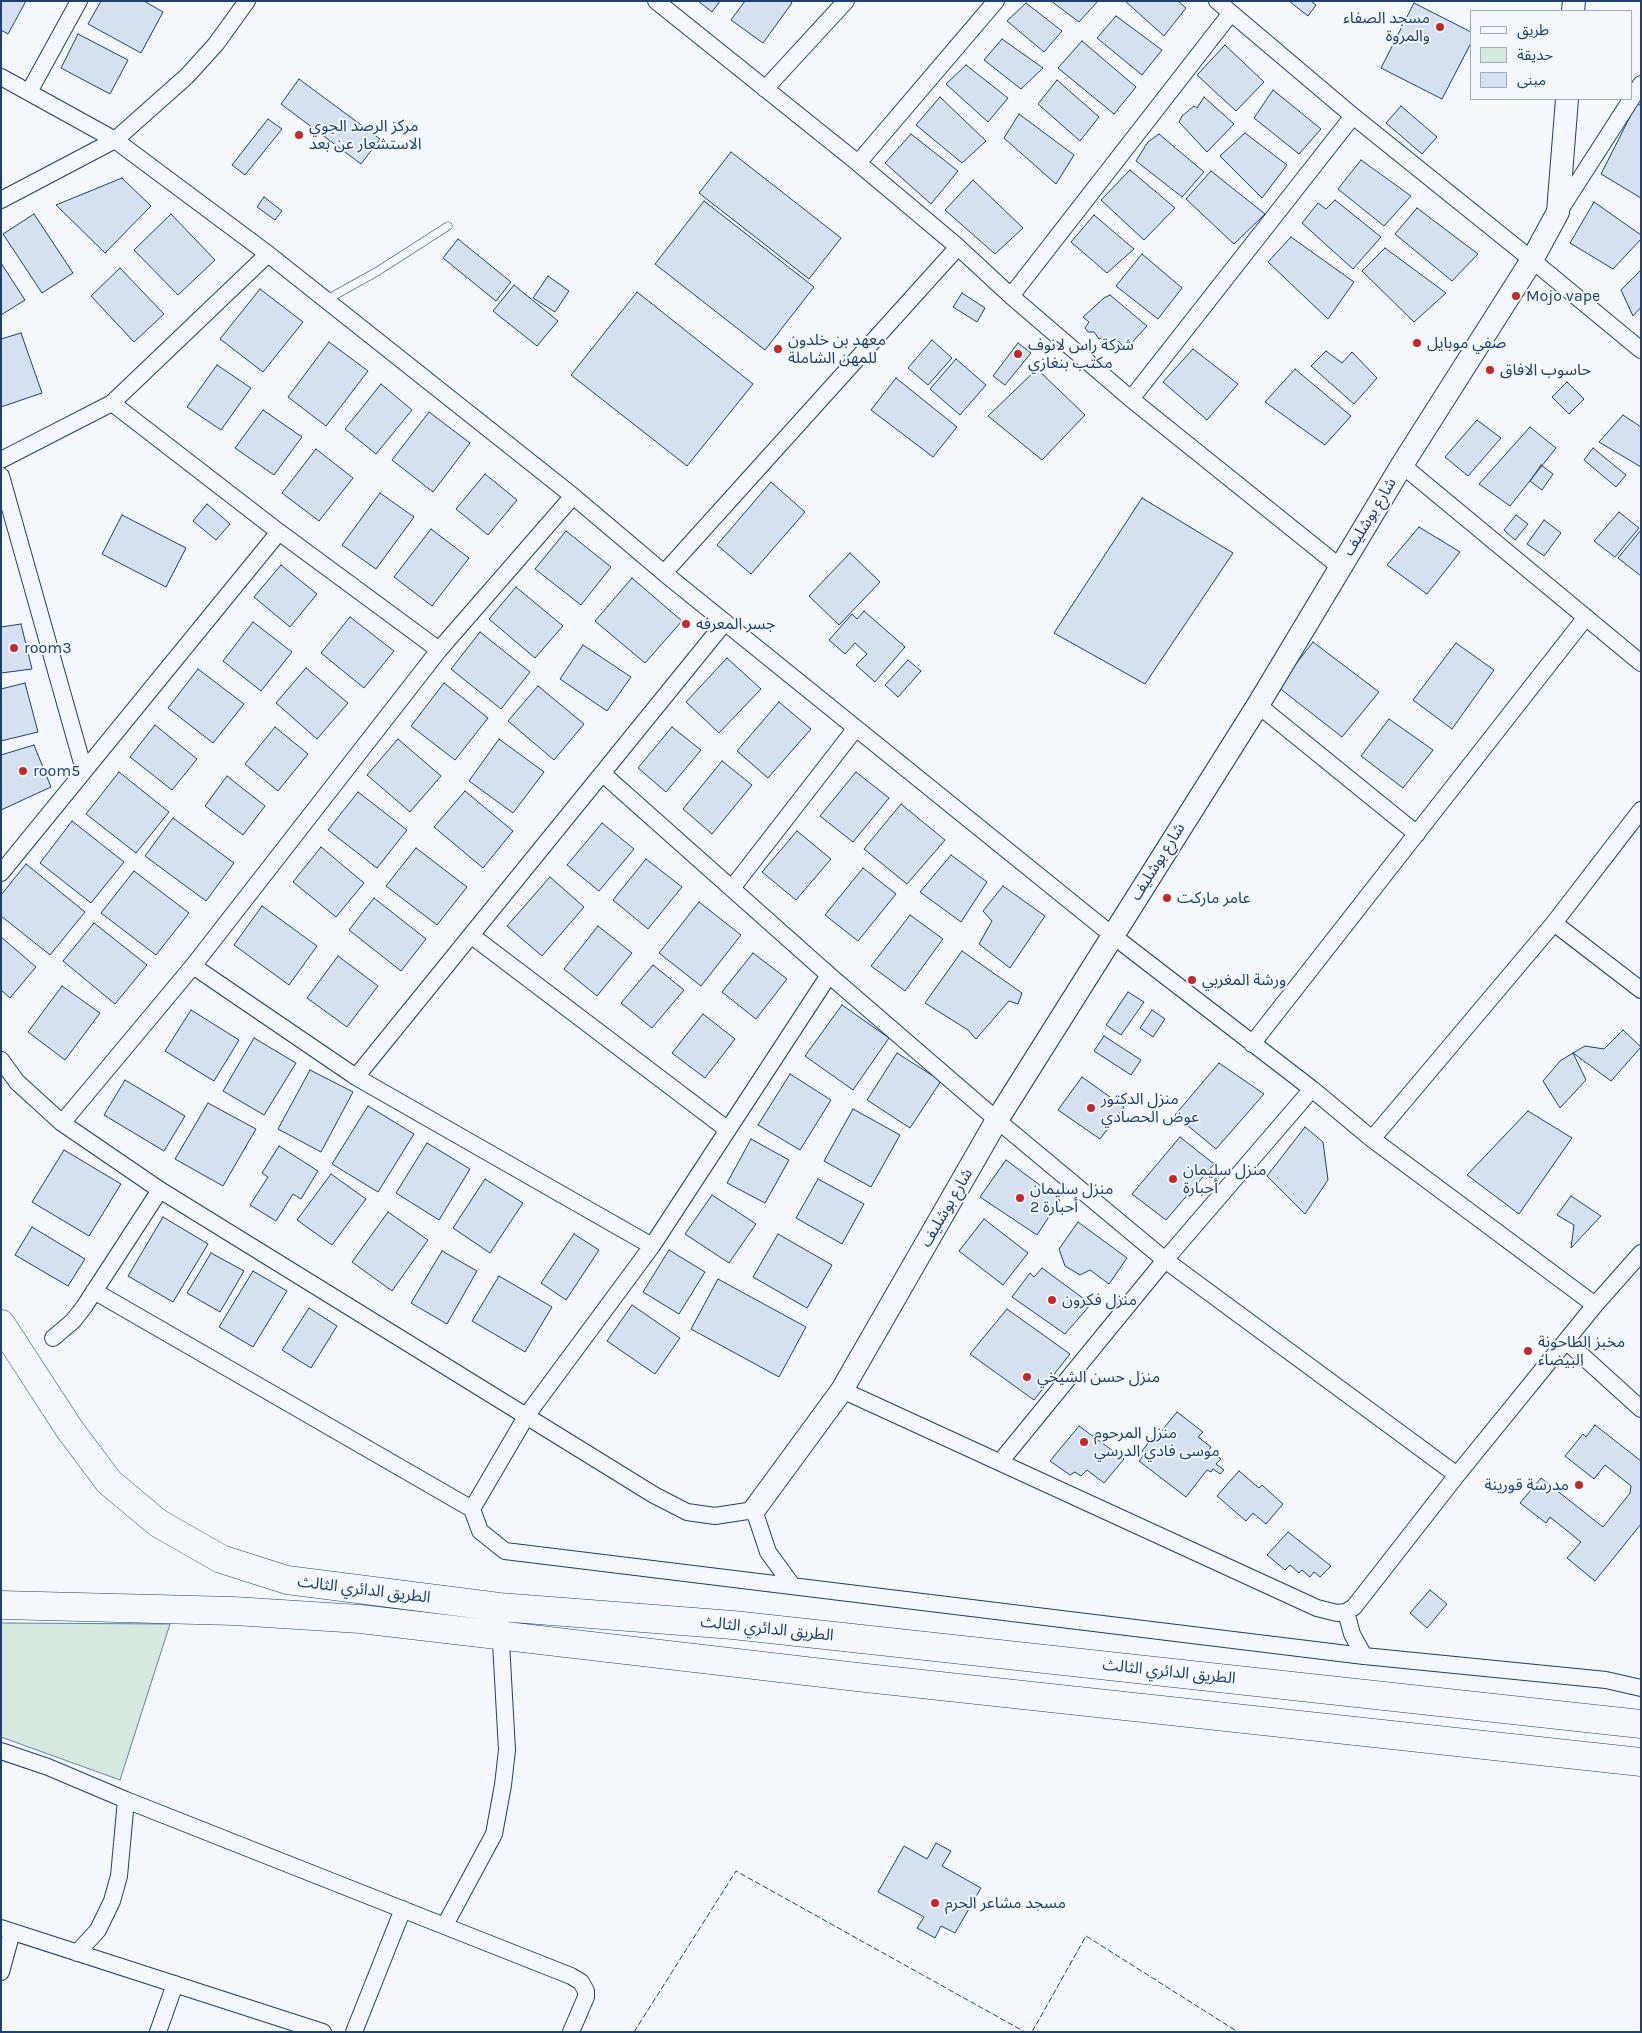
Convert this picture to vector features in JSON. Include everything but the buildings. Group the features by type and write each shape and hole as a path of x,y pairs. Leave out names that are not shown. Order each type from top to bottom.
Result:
{"highway":[{"name":"الطريق الدائري الثالث","path":"1,1324 70,1430 108,1482 158,1523 222,1559 287,1580 499,1607 733,1625 1641,1724"},
{"name":"الطريق الدائري الثالث","path":"1,1604 234,1610 360,1619 857,1677 1641,1762"}],"street":[{"path":"29,92 79,1"},
{"path":"1,200 115,140 187,76 216,44 247,1"},
{"path":"656,1 858,163 958,247 1011,296 1130,399 1340,567"},
{"path":"764,89 846,1"},
{"path":"858,163 996,1"},
{"path":"1217,1 1353,116 1641,350"},
{"path":"1011,296 1231,13"},
{"path":"1,77 115,140 268,254 573,496 664,573 1112,935 1312,1089 1372,1139 1595,1305"},
{"path":"1632,98 1641,84"},
{"path":"1558,212 1567,100"},
{"path":"1558,212 1631,100"},
{"path":"1130,399 1353,116"},
{"name":"شارع بوشليف","path":"754,1510 842,1390 997,1120 1258,705 1402,466 1532,260 1558,212"},
{"path":"664,573 958,247"},
{"path":"1,460 112,403 268,254"},
{"path":"112,403 279,532 439,650"},
{"path":"1402,466 1641,663"},
{"path":"1,476 84,770"},
{"path":"62,1123 193,966 439,650 573,496"},
{"path":"1,873 279,532"},
{"path":"1252,1044 1586,617"},
{"path":"356,1076 472,936 725,622"},
{"path":"1258,705 1416,834"},
{"path":"732,888 856,728"},
{"path":"603,774 997,1120 1166,1260 1457,1475"},
{"path":"1372,1139 1554,923 1641,810"},
{"path":"1554,923 1641,990"},
{"path":"472,936 728,1130"},
{"path":"193,966 356,1076 652,1246"},
{"path":"472,1509 527,1415 652,1246 829,974"},
{"path":"1,1060 17,1082 62,1123 160,1190 654,1495 687,1512 716,1516 754,1510 768,1552 792,1585"},
{"path":"1000,1462 1166,1260 1312,1089"},
{"path":"53,1338 73,1321 160,1190"},
{"path":"842,1390 1317,1608 1337,1613 1346,1612 1359,1601 1457,1475 1595,1305 1641,1253"},
{"path":"94,1291 472,1509 480,1531 505,1552 792,1585 1364,1656 1606,1680 1641,1688"},
{"path":"1566,1341 1641,1409"},
{"path":"445,1925 494,1834 502,1794 507,1750 499,1607"},
{"path":"1346,1612 1352,1634 1364,1656"},
{"path":"1,1751 48,1767 126,1800 445,1925 581,1982 586,1991 586,1997 571,2032"},
{"path":"77,1953 98,1930 112,1901 119,1876 126,1800"},
{"path":"354,2032 403,1909"},
{"path":"1,1972 7,1930 323,2032"},
{"path":"158,2032 175,1984"}],"lane":[{"path":"326,300 378,271 448,226"}],"green space":[{"path":"1,1623 170,1624 120,1780 1,1737"}],"fence":[{"path":"634,2032 736,1871 1025,2032"},
{"path":"1032,2032 1086,1936 1238,2032"}],"place":[{"name":"مسجد الصفاء والمروة","path":"1440,27"},
{"name":"مركز الرصد الجوي الاستشعار عن بعد","path":"299,135"},
{"name":"Mojo vape","path":"1516,296"},
{"name":"صفي موبايل","path":"1417,343"},
{"name":"معهد بن خلدون للمهن الشاملة","path":"778,349"},
{"name":"شركة راس لانوف مكتب بنغازي","path":"1018,354"},
{"name":"حاسوب الافاق","path":"1490,370"},
{"name":"جسر المعرفه","path":"686,624"},
{"name":"room3","path":"14,648"},
{"name":"room5","path":"23,771"},
{"name":"عامر ماركت","path":"1167,898"},
{"name":"ورشة المغربي","path":"1192,980"},
{"name":"منزل الدكتور عوض الحصادي","path":"1091,1108"},
{"name":"منزل سليمان أحبارة","path":"1173,1179"},
{"name":"منزل سليمان أحبارة 2","path":"1020,1198"},
{"name":"منزل فكرون","path":"1052,1300"},
{"name":"مخبز الطاحونة البيضاء","path":"1528,1351"},
{"name":"منزل حسن الشيخي","path":"1027,1377"},
{"name":"منزل المرحوم موسى فادي الدرسي","path":"1084,1442"},
{"name":"مدرسة قورينة","path":"1579,1485"},
{"name":"مسجد مشاعر الحرم","path":"935,1903"}]}
